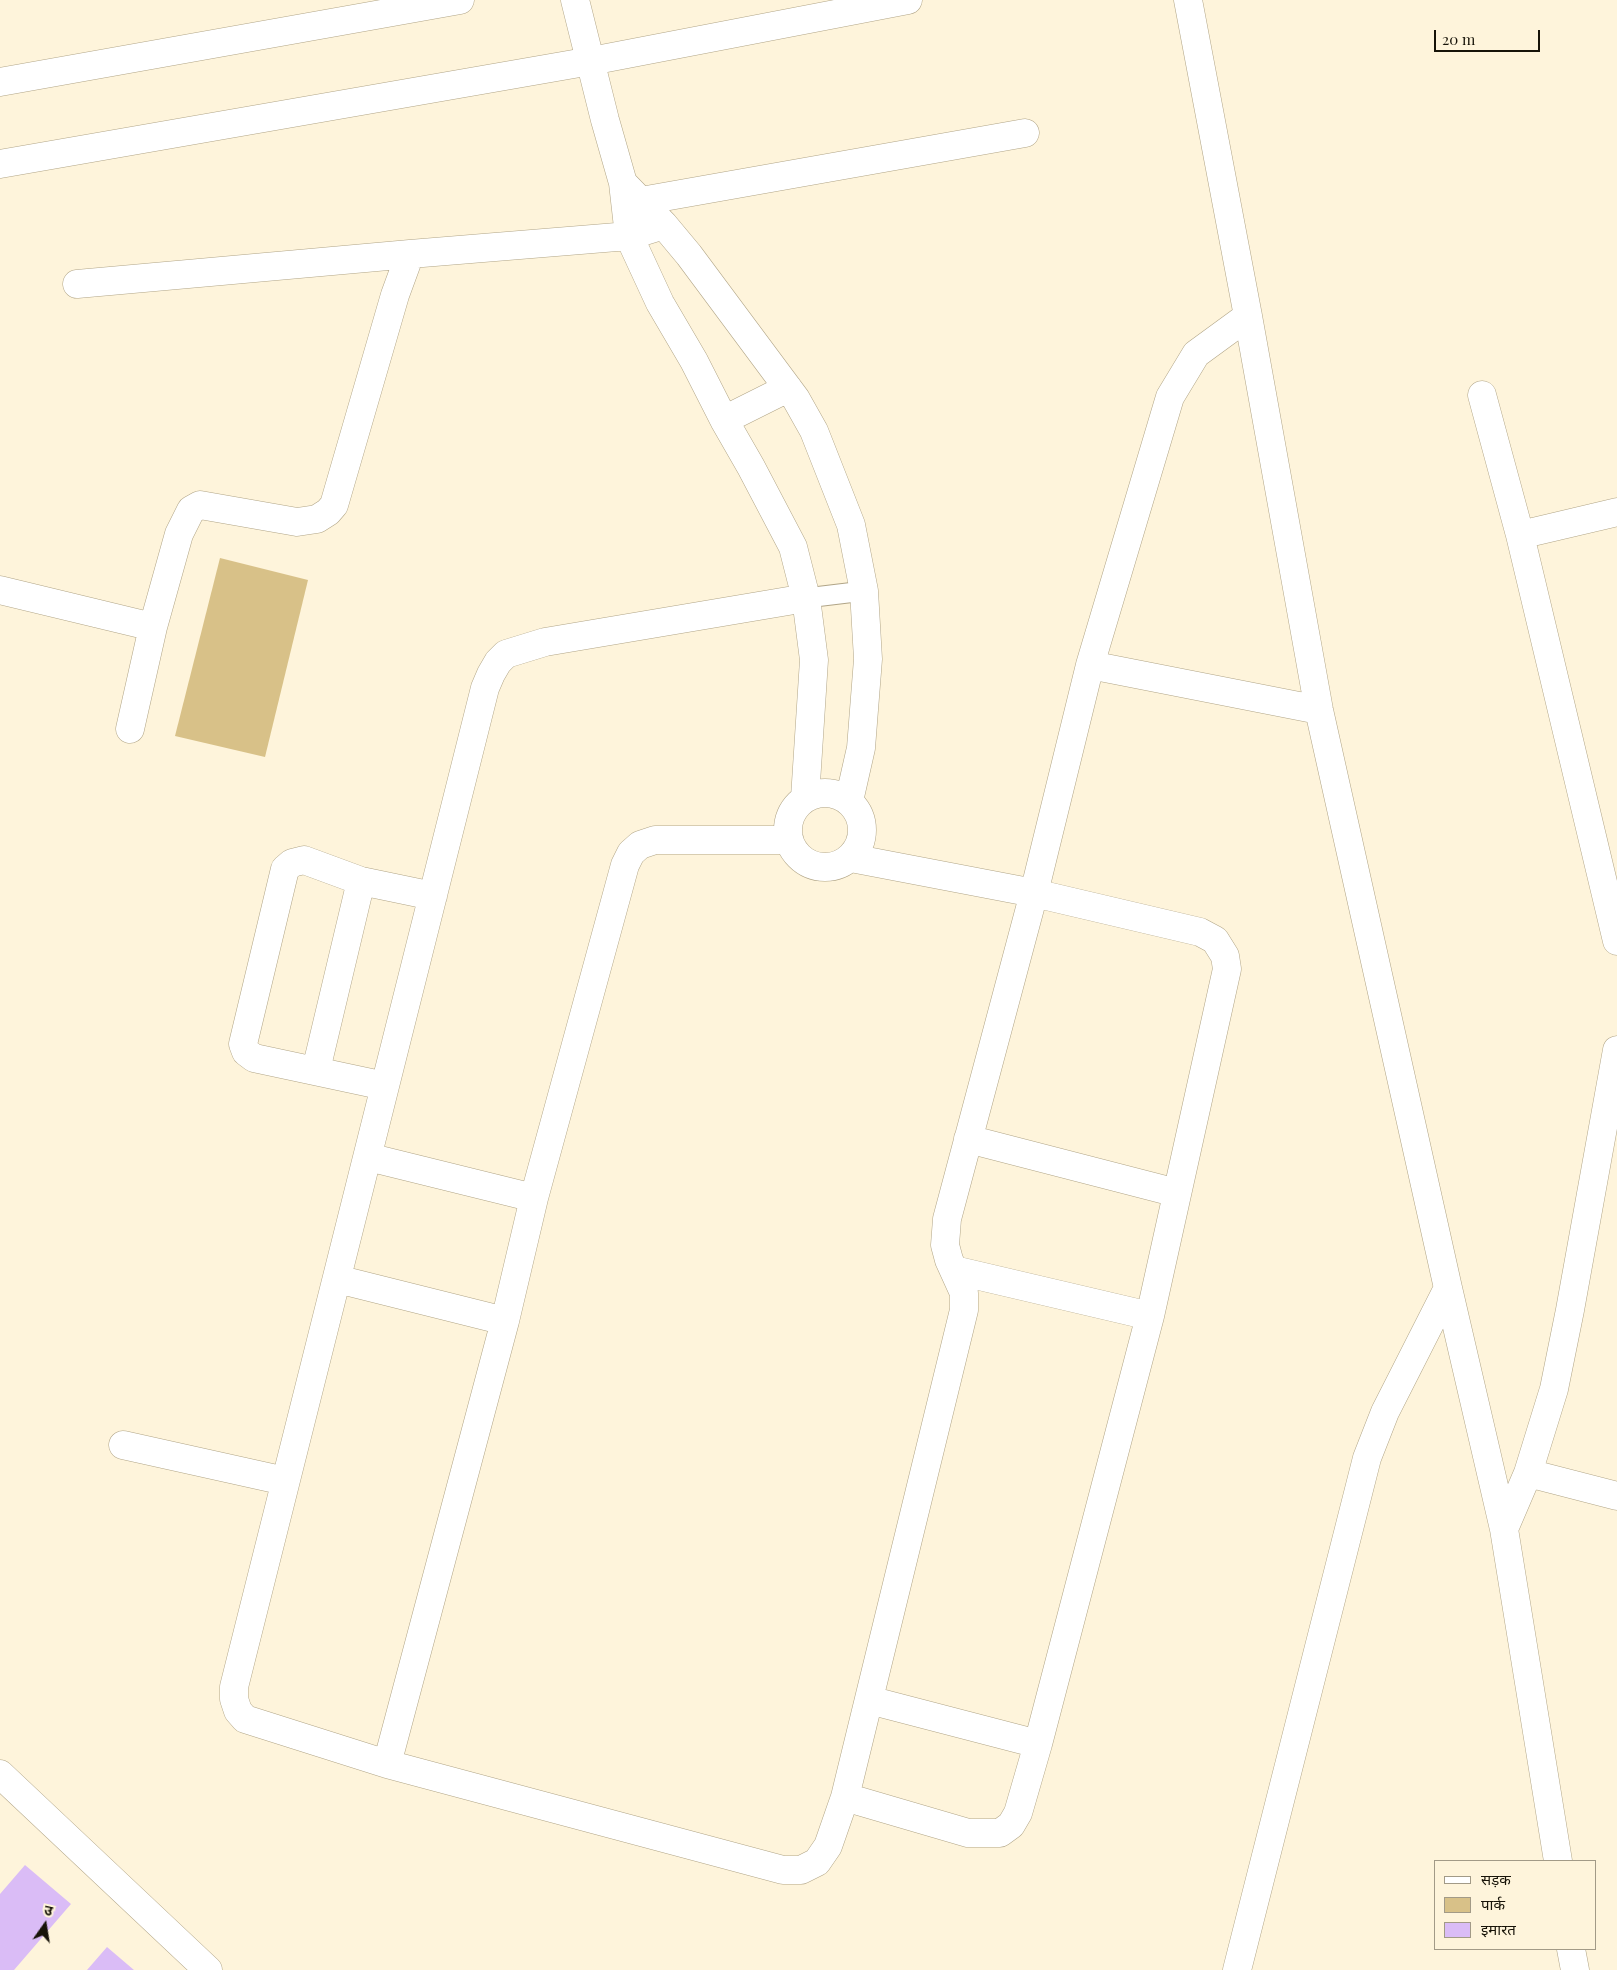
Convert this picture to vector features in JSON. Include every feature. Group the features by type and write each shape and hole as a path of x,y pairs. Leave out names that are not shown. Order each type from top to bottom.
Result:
{"street":[{"path":"0,82 460,0"},
{"path":"575,0 591,61 632,192 629,236 656,295 793,547 806,598 814,660 805,798"},
{"path":"0,164 591,61 908,0"},
{"path":"1188,0 1248,316 1319,710 1448,1288 1504,1529 1558,1860"},
{"path":"632,192 1025,133"},
{"path":"632,192 664,225 689,255 788,388 814,431 851,525 864,591 868,659 861,748 849,801"},
{"path":"77,284 629,236 664,225"},
{"path":"130,729 153,627 179,534 191,510 200,505 297,522 317,519 328,512 334,505 395,295 410,254"},
{"path":"806,598 545,642 506,654 498,662 485,688 234,1687 234,1699 238,1710 245,1719 387,1764 783,1870 801,1870 818,1862 828,1846 845,1798 964,1310 964,1293 945,1245 947,1219 1034,893 1090,665 1170,397 1196,354 1248,316"},
{"path":"724,420 788,388"},
{"path":"1482,396 1520,535 1617,941"},
{"path":"1520,535 1617,512"},
{"path":"0,590 153,627"},
{"path":"1090,665 1319,710"},
{"path":"820,792 835,794 849,801 859,814 863,829 860,845 851,858 838,866 822,868 807,864 795,853 788,840 787,824 793,809 805,798 820,792"},
{"path":"387,1764 505,1321 534,1198 625,865 631,852 640,845 654,840 788,840"},
{"path":"845,1798 968,1833 1000,1833 1011,1825 1018,1812 1038,1744 1150,1316 1227,970 1225,956 1215,940 1200,932 1034,893 851,858"},
{"path":"385,1086 254,1058 246,1052 243,1044 286,869 292,863 304,860 361,881 433,896"},
{"path":"316,1070 361,881"},
{"path":"1504,1529 1528,1473 1554,1389 1617,1050"},
{"path":"968,1139 1177,1193"},
{"path":"368,1157 534,1198"},
{"path":"954,1270 1150,1316"},
{"path":"337,1279 505,1321"},
{"path":"1237,1970 1367,1458 1385,1412 1448,1288"},
{"path":"123,1445 286,1481"},
{"path":"1528,1473 1617,1496"},
{"path":"869,1700 1038,1744"},
{"path":"0,1774 208,1970"},
{"path":"1572,1950 1575,1970"}],"lane":[{"path":"806,598 864,591"}],"green space":[{"path":"220,558 308,580 265,757 175,736"}],"building":[{"path":"25,1865 71,1904 14,1970 0,1970 0,1894"},
{"path":"107,1947 134,1970 87,1970"}]}
